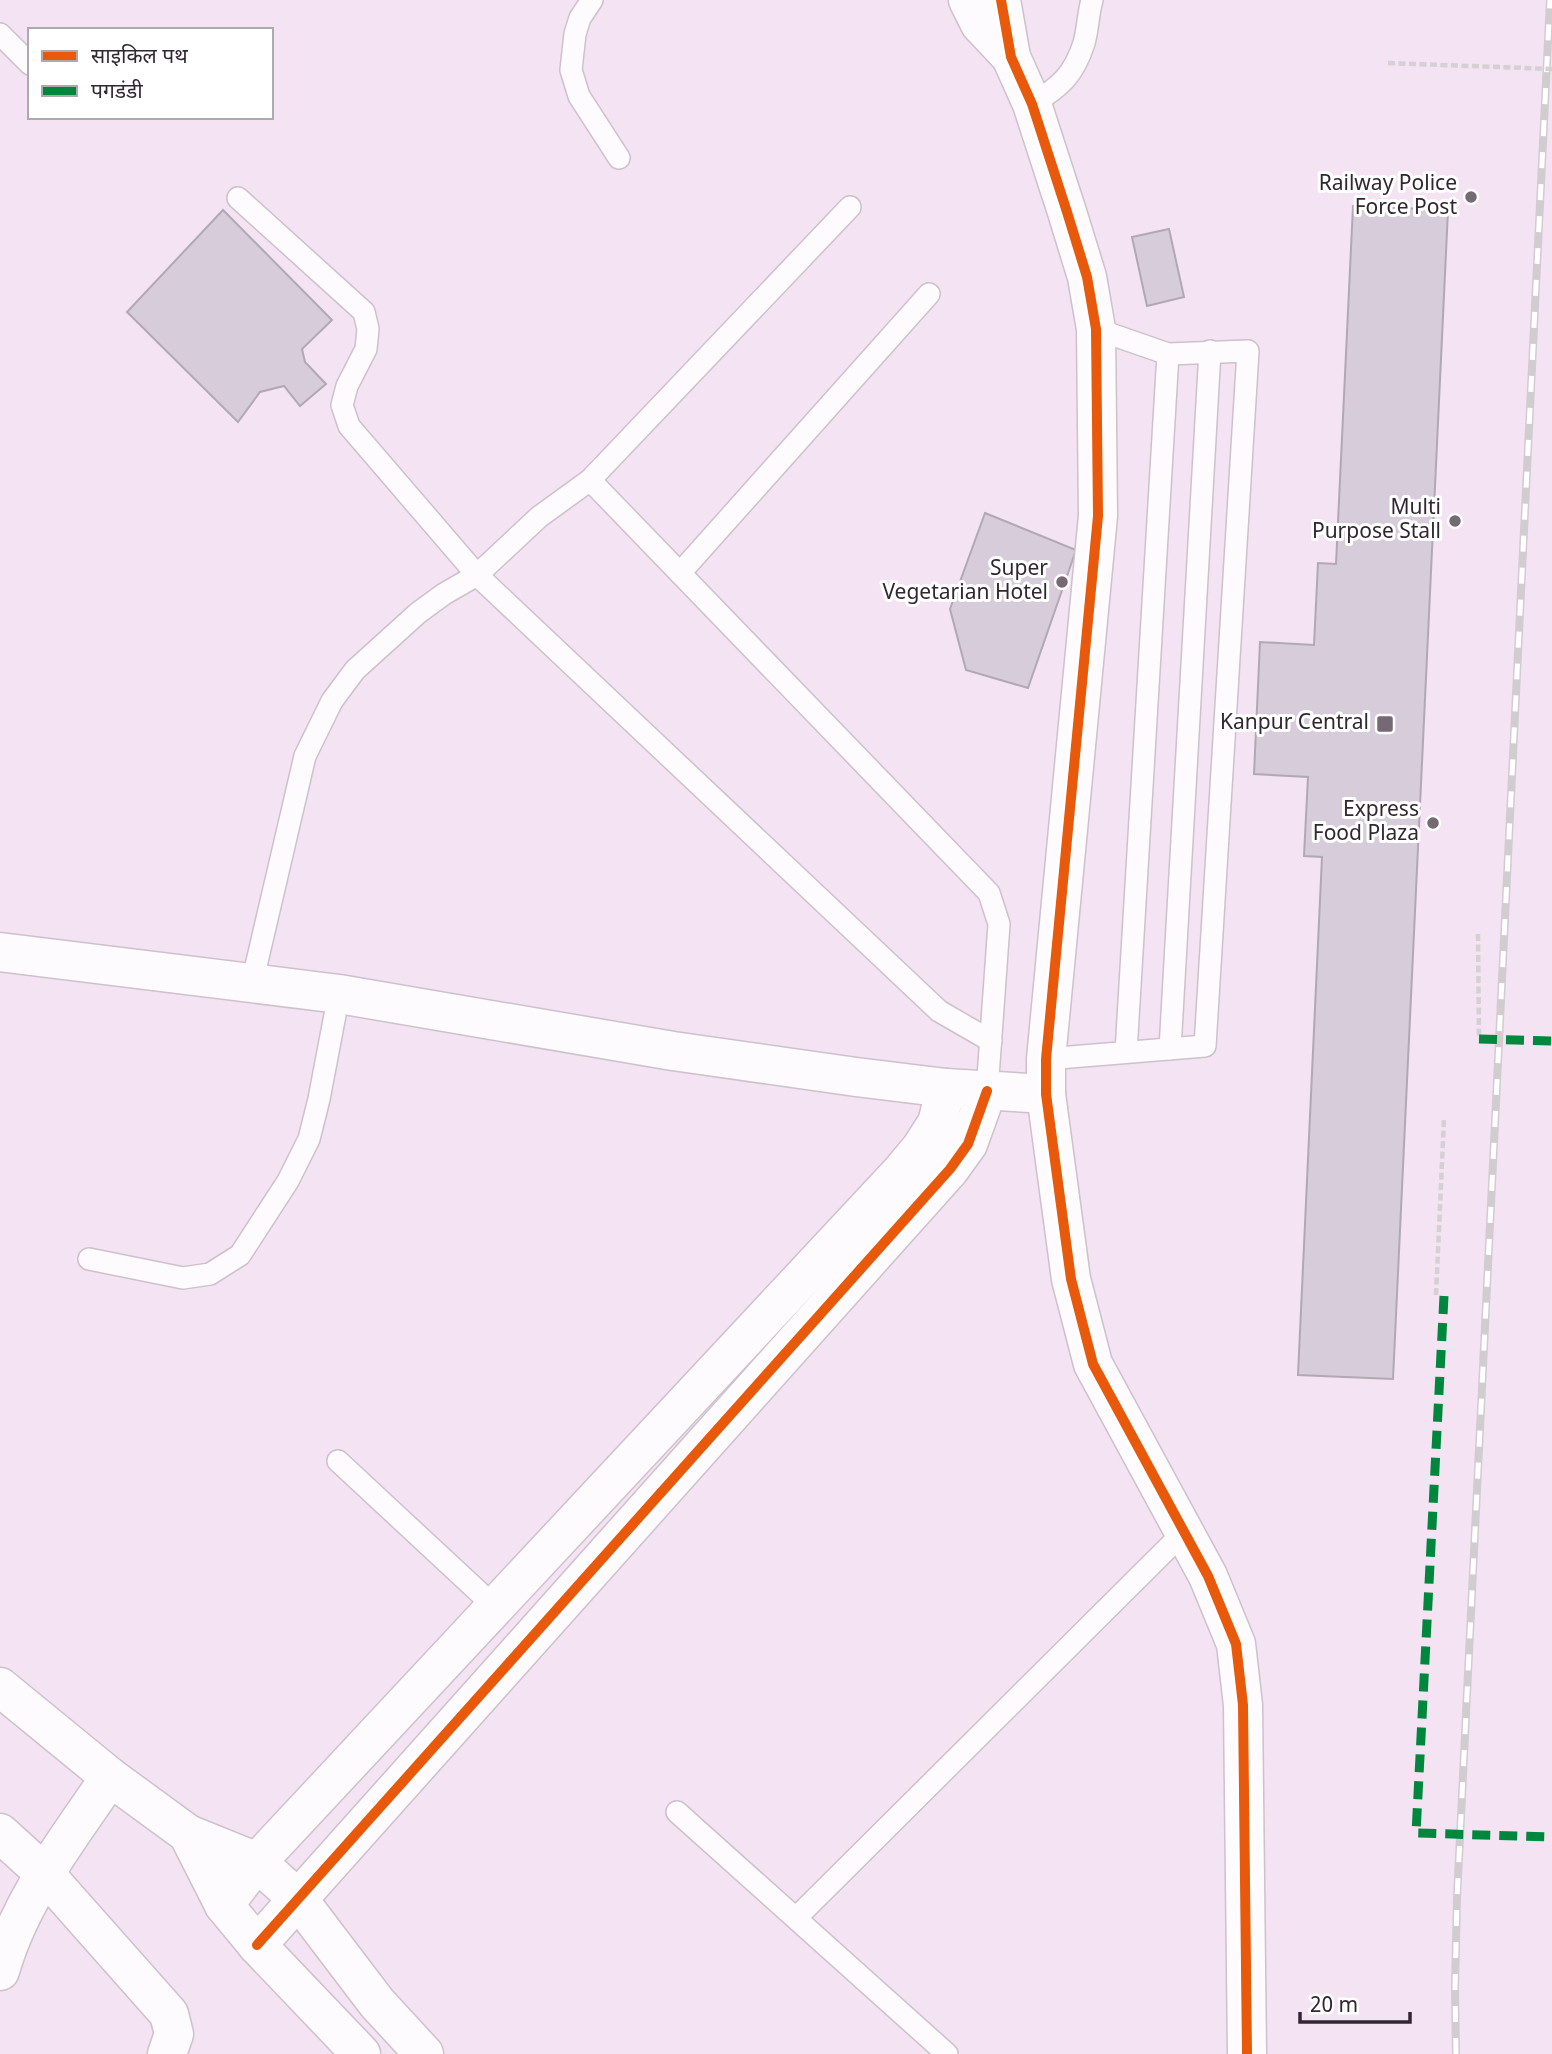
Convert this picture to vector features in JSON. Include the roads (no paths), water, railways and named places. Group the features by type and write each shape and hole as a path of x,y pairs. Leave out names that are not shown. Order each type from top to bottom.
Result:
{"street":[{"path":"968,0 980,24 1011,57"},
{"path":"1001,0 1011,57 1032,104 1087,277 1096,329 1098,516 1046,1077 1071,1279 1093,1364 1208,1576 1236,1644 1244,1705 1247,2054"},
{"path":"0,952 339,994 673,1051 946,1088 987,1091 1046,1077"},
{"path":"224,1905 257,1862 901,1172 937,1123 946,1088"},
{"path":"257,1945 950,1169 968,1144 987,1091"},
{"path":"0,1687 110,1777 188,1834 257,1862 298,1899 377,2003 424,2054"},
{"path":"0,1970 23,1912 110,1777"},
{"path":"0,1833 45,1874 169,2014 174,2034 167,2054"},
{"path":"188,1834 224,1905 257,1945 361,2054"}],"lane":[{"path":"592,0 580,18 575,34 571,70 579,96 619,158"},
{"path":"1032,104 1059,87 1074,66 1084,42 1092,0"},
{"path":"0,34 28,62"},
{"path":"238,198 364,312 368,329 366,349 347,386 342,405 349,426 477,575 939,1011 991,1041"},
{"path":"252,983 305,756 332,701 355,670 418,613 477,575 539,517 590,480 850,207"},
{"path":"680,573 929,294"},
{"path":"1046,1077 1126,1052 1206,1046 1248,351 1168,354 1096,329"},
{"path":"1170,1049 1210,351"},
{"path":"1126,1052 1168,354"},
{"path":"590,480 989,892 999,924 987,1091"},
{"path":"89,1259 183,1278 211,1274 240,1255 288,1181 309,1139 339,994"},
{"path":"338,1461 495,1607"},
{"path":"796,1918 1183,1533"},
{"path":"677,1812 947,2054"}],"railway":[{"path":"1456,2054 1457,1898 1550,0"}],"place":[{"name":"Railway Police Force Post","path":"1471,197"},
{"name":"Multi Purpose Stall","path":"1455,521"},
{"name":"Super Vegetarian Hotel","path":"1062,582"},
{"name":"Kanpur Central","path":"1385,724"},
{"name":"Express Food Plaza","path":"1433,823"}]}
